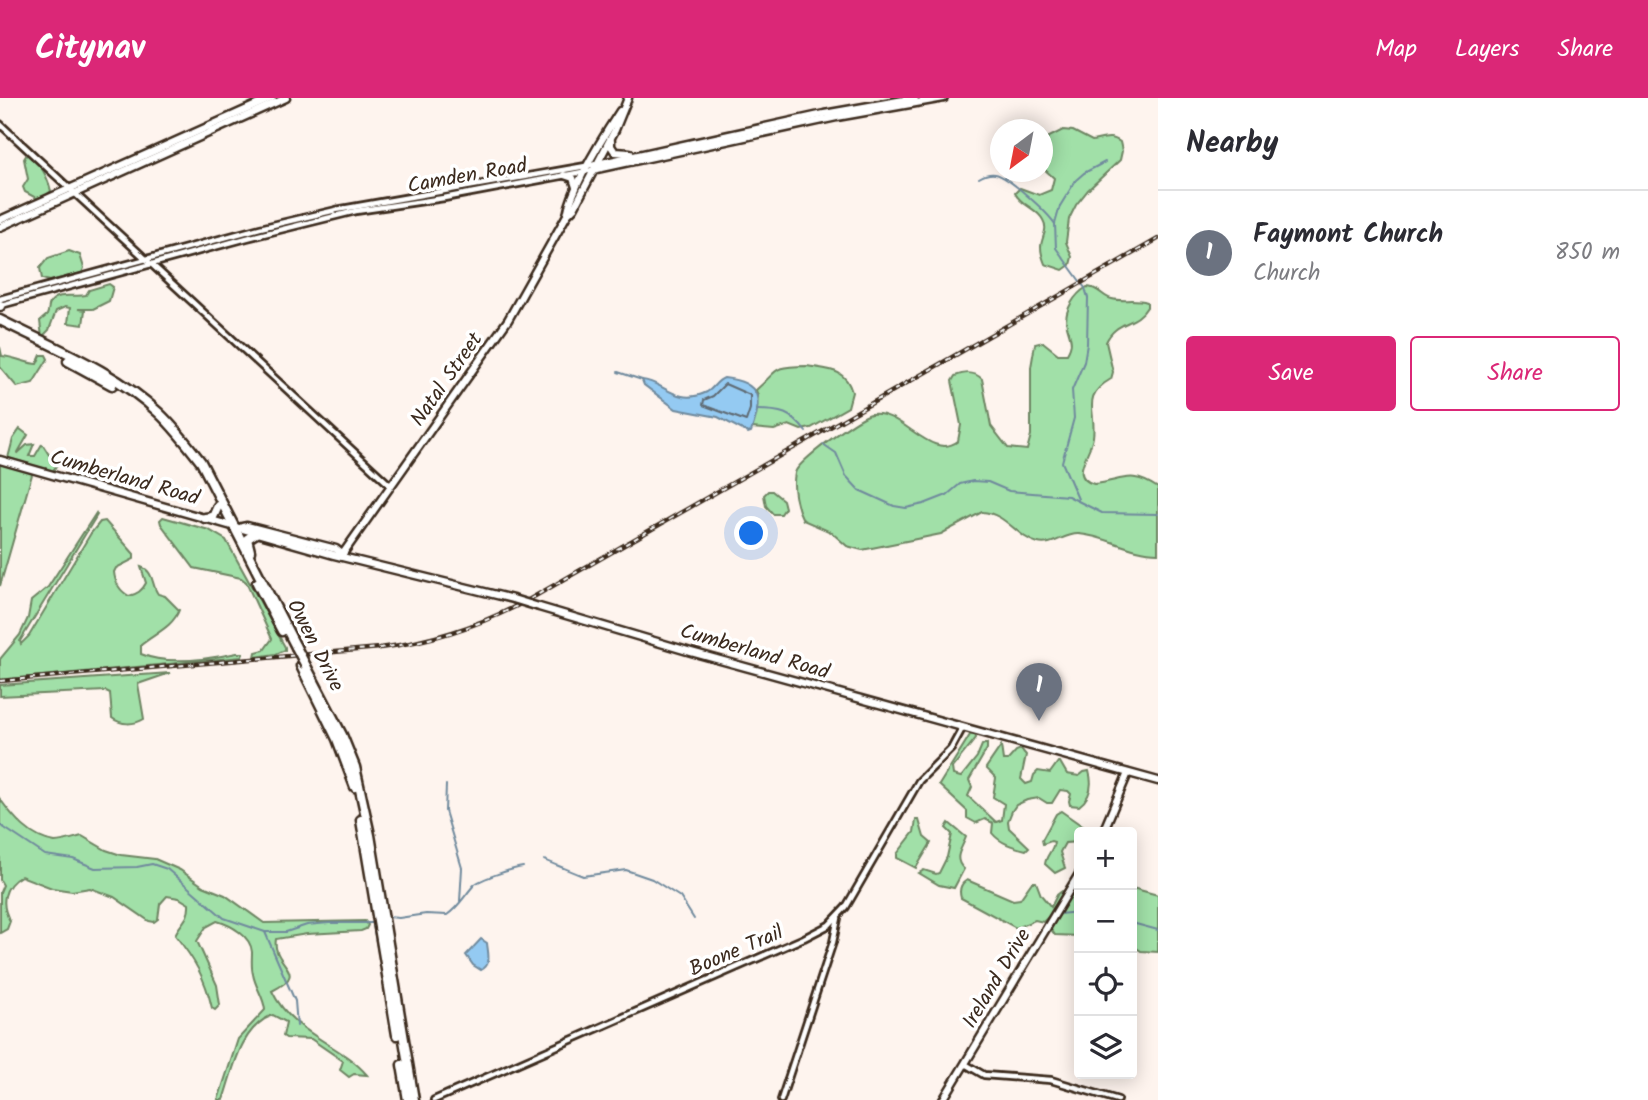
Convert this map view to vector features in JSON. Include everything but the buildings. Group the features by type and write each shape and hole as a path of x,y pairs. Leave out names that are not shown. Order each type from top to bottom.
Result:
{"highway":[{"name":"Owen Drive","path":"0,322 72,363 104,377 146,407 175,436 197,467 218,506 233,525 293,647 342,735 362,799 387,957 394,982 414,1100"},
{"name":"Owen Drive","path":"0,322 132,392 158,412 181,436 201,463 293,647"},
{"path":"205,517 213,517 218,506"},
{"path":"253,564 247,539 256,533"},
{"name":"Owen Drive","path":"304,666 352,769 379,926 382,928 386,950 408,1100"}],"main road":[{"path":"0,220 208,134 274,98"},
{"path":"0,227 71,192 286,98"},
{"path":"628,98 611,146 618,153 660,150"},
{"name":"Camden Road","path":"591,168 785,129 866,106 915,98"},
{"name":"Camden Road","path":"591,168 660,150 826,117 944,98"},
{"path":"591,168 624,107"},
{"path":"591,168 615,130"},
{"name":"Natal Street","path":"566,215 568,205 591,168"},
{"name":"Natal Street","path":"342,555 508,320 566,215 573,208 591,168"},
{"path":"564,175 576,181 576,190"},
{"name":"Cumberland Road","path":"0,460 256,533 513,599 699,654 1158,781"},
{"name":"Cumberland Road","path":"233,525 247,526 336,549 342,555"},
{"path":"1105,827 1128,773"},
{"name":"Ireland Drive","path":"943,1100 1074,882"}],"street":[{"path":"0,124 392,486"},
{"name":"Camden Road","path":"0,299 355,211 444,198 591,168"},
{"name":"Camden Road","path":"0,305 260,228 336,210 591,168"},
{"name":"Boone Trail","path":"434,1100 821,930 838,917 856,891 919,781 951,749 963,727"},
{"path":"781,1100 838,917"},
{"path":"964,1063 984,1075 1051,1080 1118,1100"}],"green space":[{"path":"1063,130 1073,131 1092,141 1113,139 1120,142 1122,151 1120,160 1088,190 1069,219 1066,242 1072,257 1070,265 1063,270 1045,264 1041,247 1045,224 1015,193 1020,188 1039,195 1051,190 1054,178 1053,135"},
{"path":"27,154 40,166 48,180 51,191 45,196 36,198 25,192 23,187 28,179 24,159"},
{"path":"69,251 80,255 84,268 82,273 50,281 42,279 40,268 48,258"},
{"path":"109,284 113,287 109,301 93,309 78,309 85,310 83,325 68,323 70,308 65,307 56,311 49,330 42,337 40,321 47,315 53,299 86,295 89,290"},
{"path":"1087,287 1112,299 1147,302 1142,313 1115,330 1106,342 1113,372 1111,379 1101,386 1093,398 1093,437 1082,470 1086,481 1094,484 1133,478 1158,488 1158,553 1079,534 1048,543 1038,543 1023,536 998,516 982,512 941,534 862,550 847,546 831,532 803,520 795,497 795,473 798,467 817,450 865,417 871,414 894,419 937,445 948,446 958,441 961,425 952,381 955,376 973,373 982,379 991,426 1008,448 1027,450 1031,435 1031,367 1035,344 1043,342 1058,354 1067,354 1071,343 1066,320 1068,309 1074,298"},
{"path":"0,347 2,356 30,363 37,364 41,355 46,355 48,359 33,383 17,387 0,367"},
{"path":"807,366 829,370 845,378 852,392 848,407 811,428 801,430 789,425 774,430 752,428 758,396 756,390 781,368"},
{"path":"20,429 28,435 17,454 27,445 34,444 29,456 35,456 42,444 56,466 53,471 8,458 13,439"},
{"path":"0,463 33,471 0,586"},
{"path":"768,491 783,500 785,508 781,514 773,514 766,506 764,495"},
{"path":"96,513 20,641 21,644 29,636 91,533 100,522 105,521 134,554 134,559 116,568 114,572 115,580 121,589 129,596 141,590 146,583 141,567 151,575 158,594 165,596 179,610 168,626 141,645 141,654 176,661 237,653 243,653 242,657 0,680 0,659 20,635 28,618 31,601 48,587"},
{"path":"163,517 209,530 226,540 285,650 255,657 256,652 264,650 272,639 246,582 241,578 194,568 161,524"},
{"path":"170,673 138,684 144,719 132,723 119,722 112,718 110,693 106,691 0,696 0,685"},
{"path":"970,735 975,735 976,738 952,768 953,775 961,777 977,757 982,745 987,743 987,749 969,780 972,787 968,796 996,822 1002,820 1004,804 993,797 996,778 986,768 1001,746 1003,760 1008,760 1021,749 1026,755 1021,779 1026,784 1032,782 1038,771 1050,773 1058,762 1067,774 1079,776 1089,771 1091,786 1088,795 1079,806 1070,805 1071,794 1060,790 1052,803 1039,798 1016,805 1008,821 1009,828 1029,847 1026,850 1003,842 992,833 993,823 985,819 976,823 967,818 967,811 939,785"},
{"path":"0,799 17,820 38,837 55,842 82,836 121,855 155,859 225,895 264,923 365,921 368,925 361,931 276,939 279,956 290,973 283,984 272,991 292,1018 356,1064 367,1075 354,1074 349,1077 340,1070 343,1061 311,1039 286,1038 283,1036 286,1022 273,1015 253,1029 245,1040 223,1100 218,1100 238,1039 265,1010 254,979 252,952 248,941 234,928 217,921 206,927 197,941 217,985 220,1005 215,1010 198,969 175,935 189,909 189,904 179,898 167,896 160,904 158,919 154,922 114,897 90,888 72,891 52,888 21,876 7,890 4,902 10,921 7,929 0,933 0,892 3,885 0,880"},
{"path":"1061,811 1084,827 1074,827 1074,842 1065,843 1060,852 1065,868 1055,873 1045,864 1054,842 1043,844 1042,840 1056,814"},
{"path":"916,820 919,820 924,837 931,843 916,868 897,858 897,854 914,832"},
{"path":"949,823 966,837 958,857 964,869 954,888 939,885 919,873 924,870 939,873 947,857 952,834 946,828"},
{"path":"967,880 1013,900 1020,899 1032,882 1036,882 1041,895 1051,907 1062,891 1074,893 1074,936 1055,935 1050,928 1049,916 1043,922 1035,920 1016,928 961,898 963,884"},
{"path":"1137,889 1158,895 1158,952 1137,948"}],"water":[{"path":"724,378 746,384 756,394 757,411 751,432 748,433 718,417 676,409 644,385 642,380 687,397 707,392"},
{"path":"481,939 487,943 488,959 487,965 481,970 473,965 466,955"}],"waterway":[{"path":"1078,499 1062,462 1074,418 1072,390 1084,362 1087,344 1088,298 1085,288 1056,248 1055,224 1060,206 1076,180 1105,162"},
{"path":"979,178 990,174 1001,176 1027,195 1055,224"},
{"path":"618,372 642,380"},
{"path":"756,410 790,416 806,432"},
{"path":"823,444 836,453 846,476 859,490 894,506 906,508 924,504 947,495 960,484 973,481 988,482 1009,491 1068,496 1102,513 1158,514"},
{"path":"446,785 445,811 462,868 460,901"},
{"path":"0,825 45,855 73,859 95,868 152,864 167,869 224,918 265,932 286,932 307,925 329,923 373,923"},
{"path":"544,860 583,876 626,870 652,879 680,897 694,919"},
{"path":"388,917 447,915 477,883 523,867"},
{"path":"1059,914 1074,912"},
{"path":"1137,924 1158,930"},
{"path":"373,925 378,952"},
{"path":"265,932 295,1001 297,1026"}],"railway":[{"path":"0,681 380,648 420,641 476,624 530,599 1158,239"}],"place":[{"name":"Faymont Church","path":"1039,721"}]}
